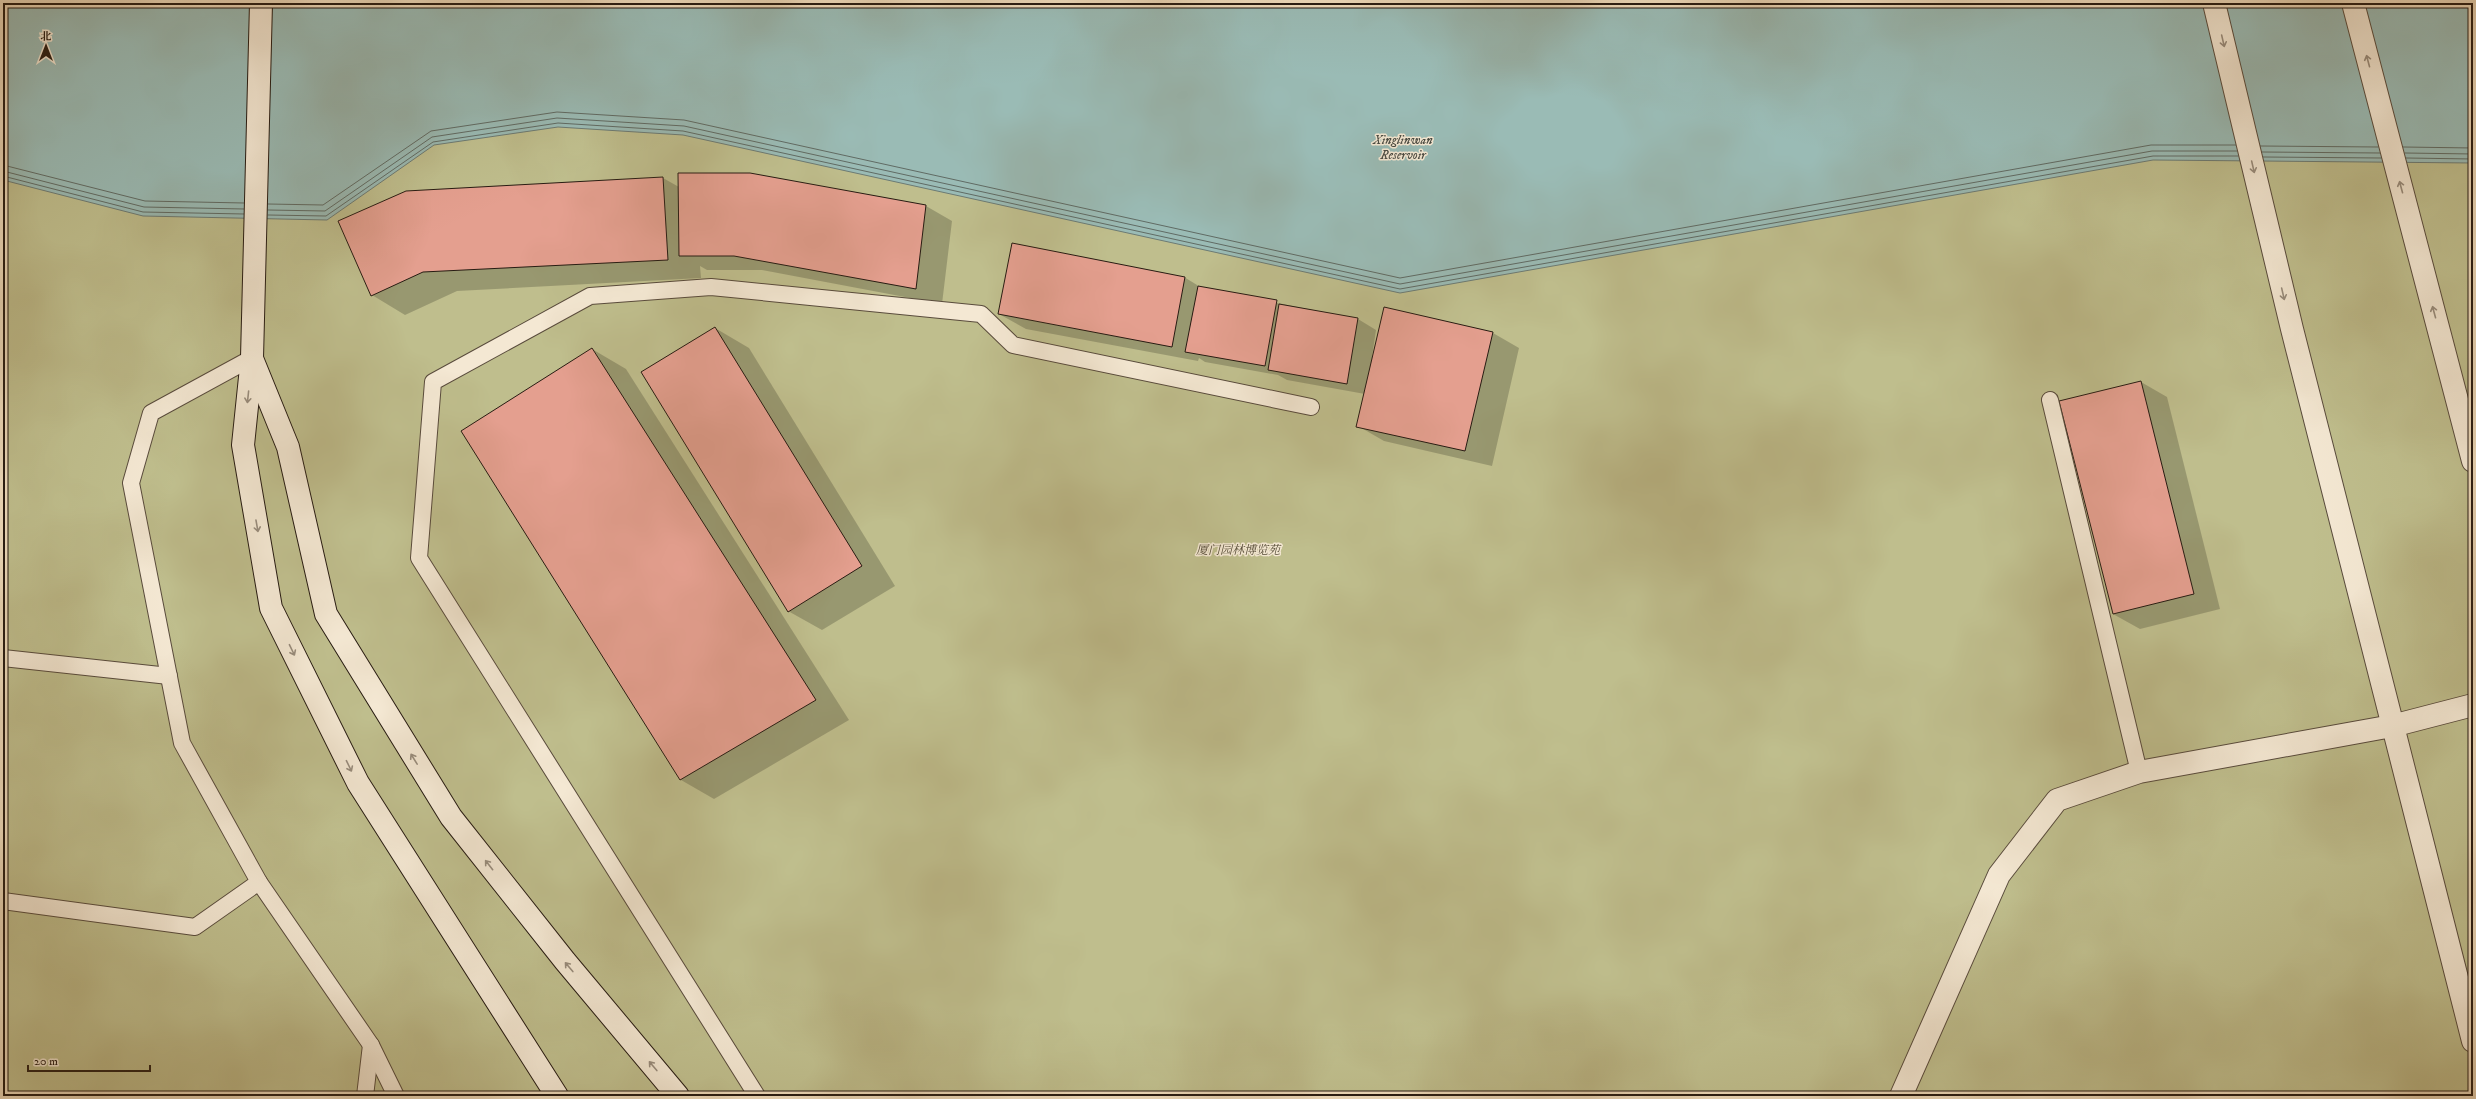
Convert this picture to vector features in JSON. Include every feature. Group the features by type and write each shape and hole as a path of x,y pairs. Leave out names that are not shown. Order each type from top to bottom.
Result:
{"street":[{"path":"261,3 252,358 243,445 271,608 358,783 557,1096"},
{"path":"2214,3 2292,329 2473,1041"},
{"path":"2353,3 2473,461"},
{"path":"252,358 288,447 326,614 451,817 564,961 678,1096"},
{"path":"1901,1096 1999,875 2057,800 2138,772 2392,726 2473,705"}],"lane":[{"path":"757,1096 419,558 433,382 590,296 711,287 981,314 1013,345 1311,407"},
{"path":"252,358 151,413 132,483 182,743 259,882 371,1045 396,1096"},
{"path":"2050,400 2138,772"},
{"path":"3,658 169,676"},
{"path":"3,901 195,927 259,882"},
{"path":"365,1096 371,1045"}],"green space":[{"name":"厦门园林博览苑","path":"3,3 2473,3 2473,1096 3,1096"}],"water":[{"name":"Xinglinwan Reservoir","path":"3,3 2473,3 2473,163 2153,160 1400,293 683,135 558,127 434,145 327,220 143,216 3,180"}],"building":[{"path":"678,173 750,173 926,205 916,289 734,256 679,256"},
{"path":"663,177 668,260 423,272 371,296 338,221 406,191"},
{"path":"1012,243 1185,277 1172,347 998,314"},
{"path":"1198,286 1277,300 1265,366 1185,352"},
{"path":"1279,304 1358,318 1347,384 1268,370"},
{"path":"1384,307 1493,332 1465,451 1356,427"},
{"path":"715,327 862,566 788,612 641,372"},
{"path":"592,348 816,700 680,780 461,431"},
{"path":"2141,381 2194,594 2113,614 2059,401"}]}
